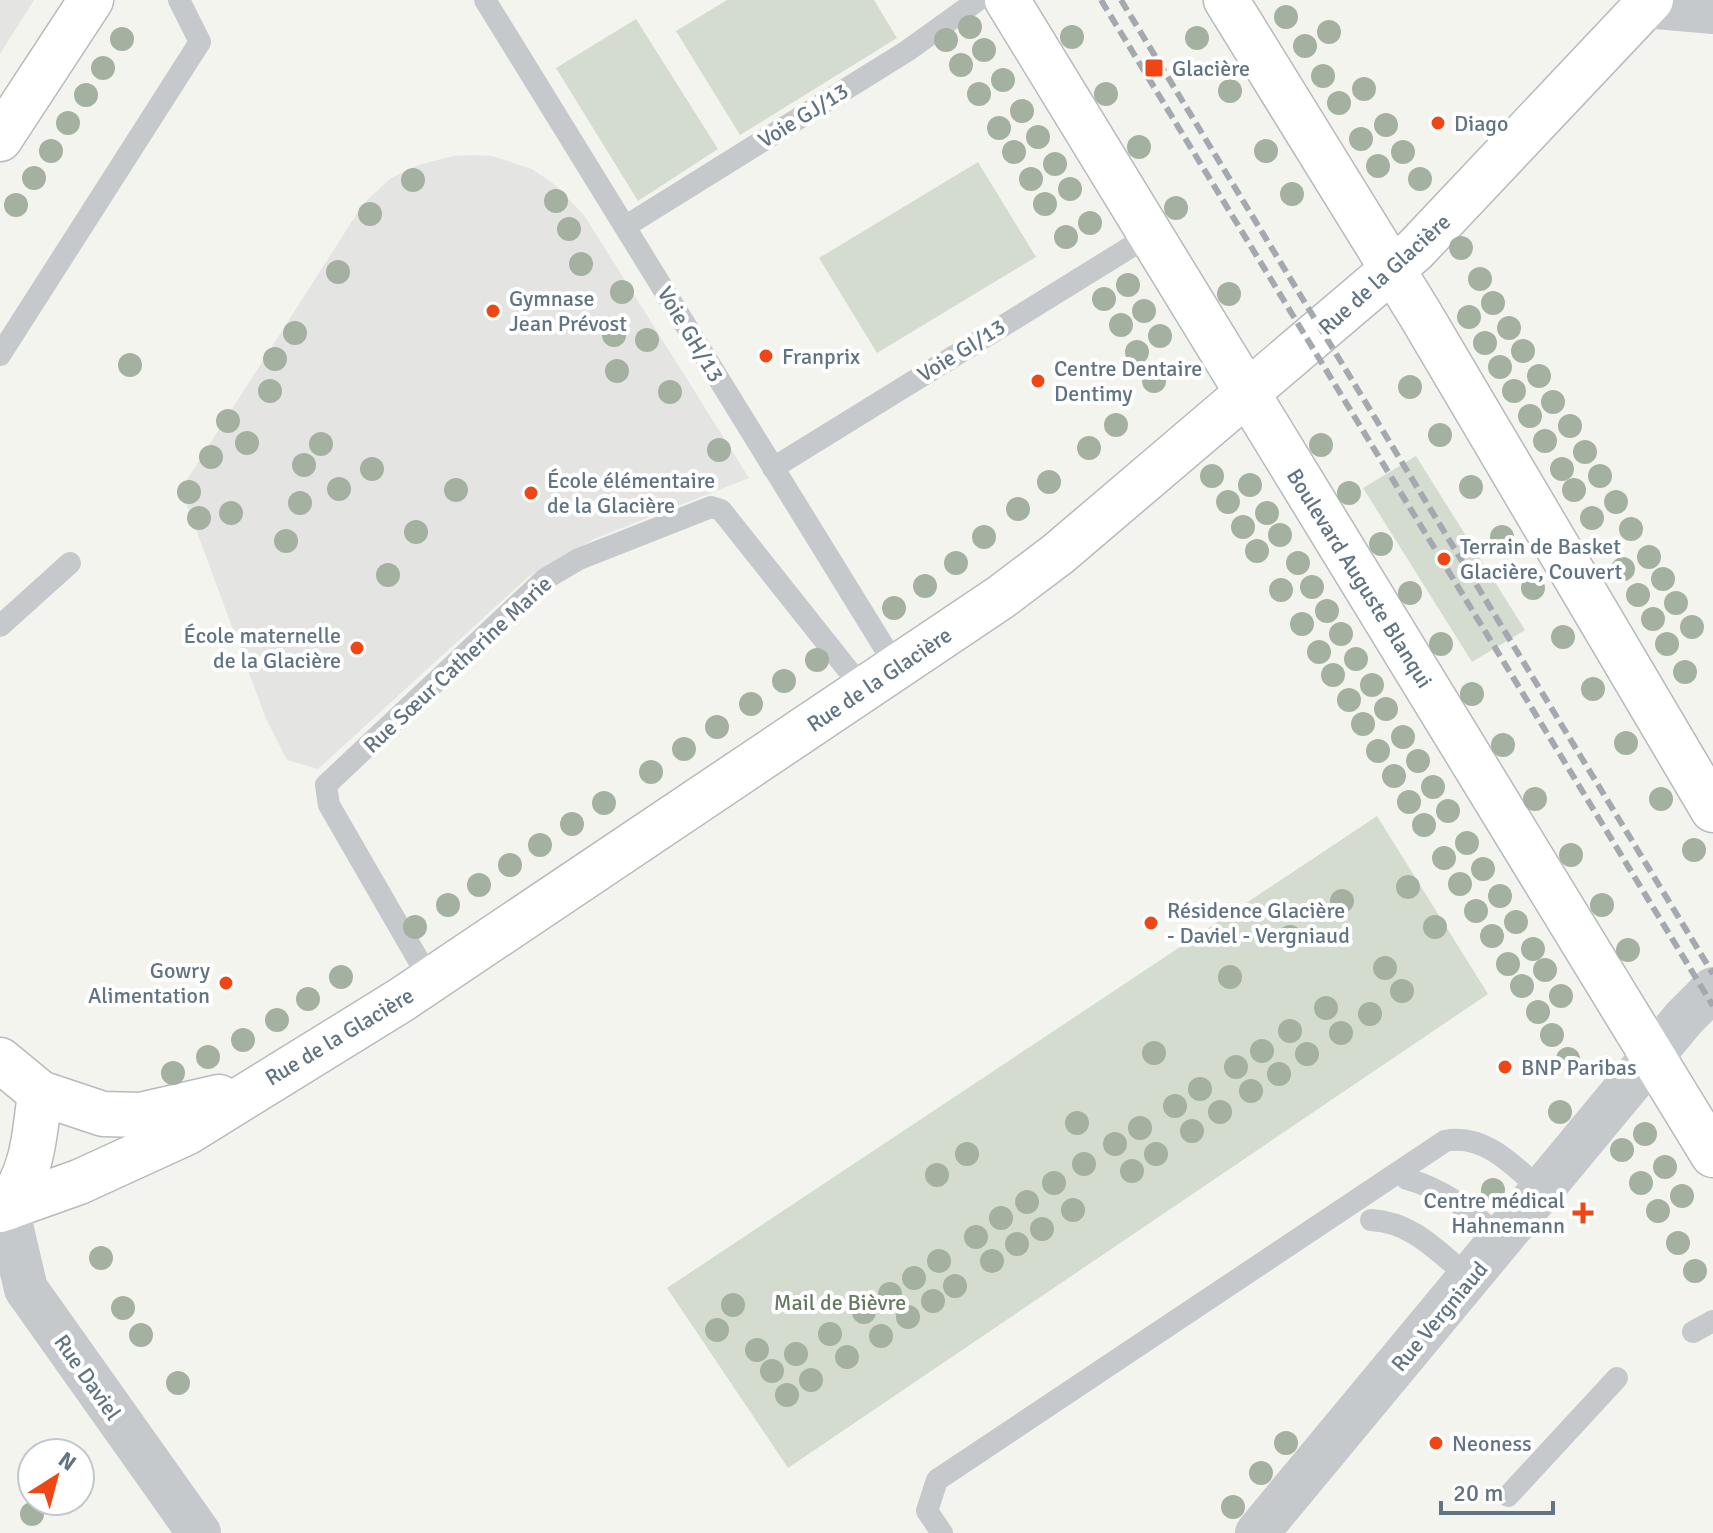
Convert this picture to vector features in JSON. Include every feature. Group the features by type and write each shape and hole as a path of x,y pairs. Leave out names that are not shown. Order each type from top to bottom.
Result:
{"street":[{"path":"0,139 91,0"},
{"name":"Boulevard Auguste Blanqui","path":"1007,0 1713,1155"},
{"path":"1226,0 1392,270 1713,810"},
{"path":"1648,3 1713,12"},
{"name":"Rue de la Glacière","path":"4,1209 79,1182 186,1133 430,980 881,679 1058,554 1392,270 1438,227 1648,3"},
{"name":"Rue Vergniaud","path":"1257,1533 1653,1056 1713,989"},
{"path":"0,1060 40,1093 103,1114 141,1115 252,1089"},
{"path":"4,1209 25,1179 32,1157 40,1093"},
{"name":"Rue Daviel","path":"4,1209 26,1289 199,1533"}],"lane":[{"path":"0,355 200,42 179,0"},
{"name":"Voie GH/13","path":"485,0 773,468 881,679"},
{"name":"Voie GJ/13","path":"626,226 907,51 978,0"},
{"name":"Voie GI/13","path":"773,468 1150,235"},
{"name":"Rue Sœur Catherine Marie","path":"430,980 329,805 326,785 545,579 579,559 711,507 721,510 881,679"},
{"path":"0,626 70,563"},
{"path":"942,1533 927,1511 937,1480 1445,1141 1457,1138 1497,1151 1542,1191"},
{"path":"1407,1179 1433,1186 1455,1199 1502,1239"},
{"path":"1371,1220 1391,1221 1409,1228 1470,1278"},
{"path":"1508,1496 1617,1378"}],"shaded area":[{"path":"0,0 34,0 0,54"},
{"path":"453,156 492,156 532,169 554,184 584,215 749,478 594,539 528,577 318,769 287,760 266,719 181,489 363,204 391,178 418,165"}],"green space":[{"path":"727,0 874,0 897,38 740,135 676,31"},
{"path":"636,19 718,149 638,201 556,68"},
{"path":"978,162 1036,257 877,353 819,258"},
{"name":"Terrain de Basket Glacière, Couvert","path":"1416,456 1525,630 1472,662 1363,488"},
{"name":"Mail de Bièvre","path":"1377,816 1488,994 788,1468 667,1288"}],"railway":[{"path":"1101,0 1713,1006"},
{"path":"1121,0 1713,974"}],"place":[{"name":"Glacière","path":"1154,68"},
{"name":"Diago","path":"1438,123"},
{"name":"Gymnase Jean Prévost","path":"493,311"},
{"name":"Franprix","path":"766,356"},
{"name":"Centre Dentaire Dentimy","path":"1038,381"},
{"name":"École élémentaire de la Glacière","path":"531,493"},
{"name":"Terrain de Basket Glacière, Couvert","path":"1444,559"},
{"name":"École maternelle de la Glacière","path":"357,648"},
{"name":"Résidence Glacière - Daviel - Vergniaud","path":"1151,923"},
{"name":"Gowry Alimentation","path":"226,983"},
{"name":"BNP Paribas","path":"1505,1067"},
{"name":"Centre médical Hahnemann","path":"1583,1213"},
{"name":"Neoness","path":"1436,1443"}]}
